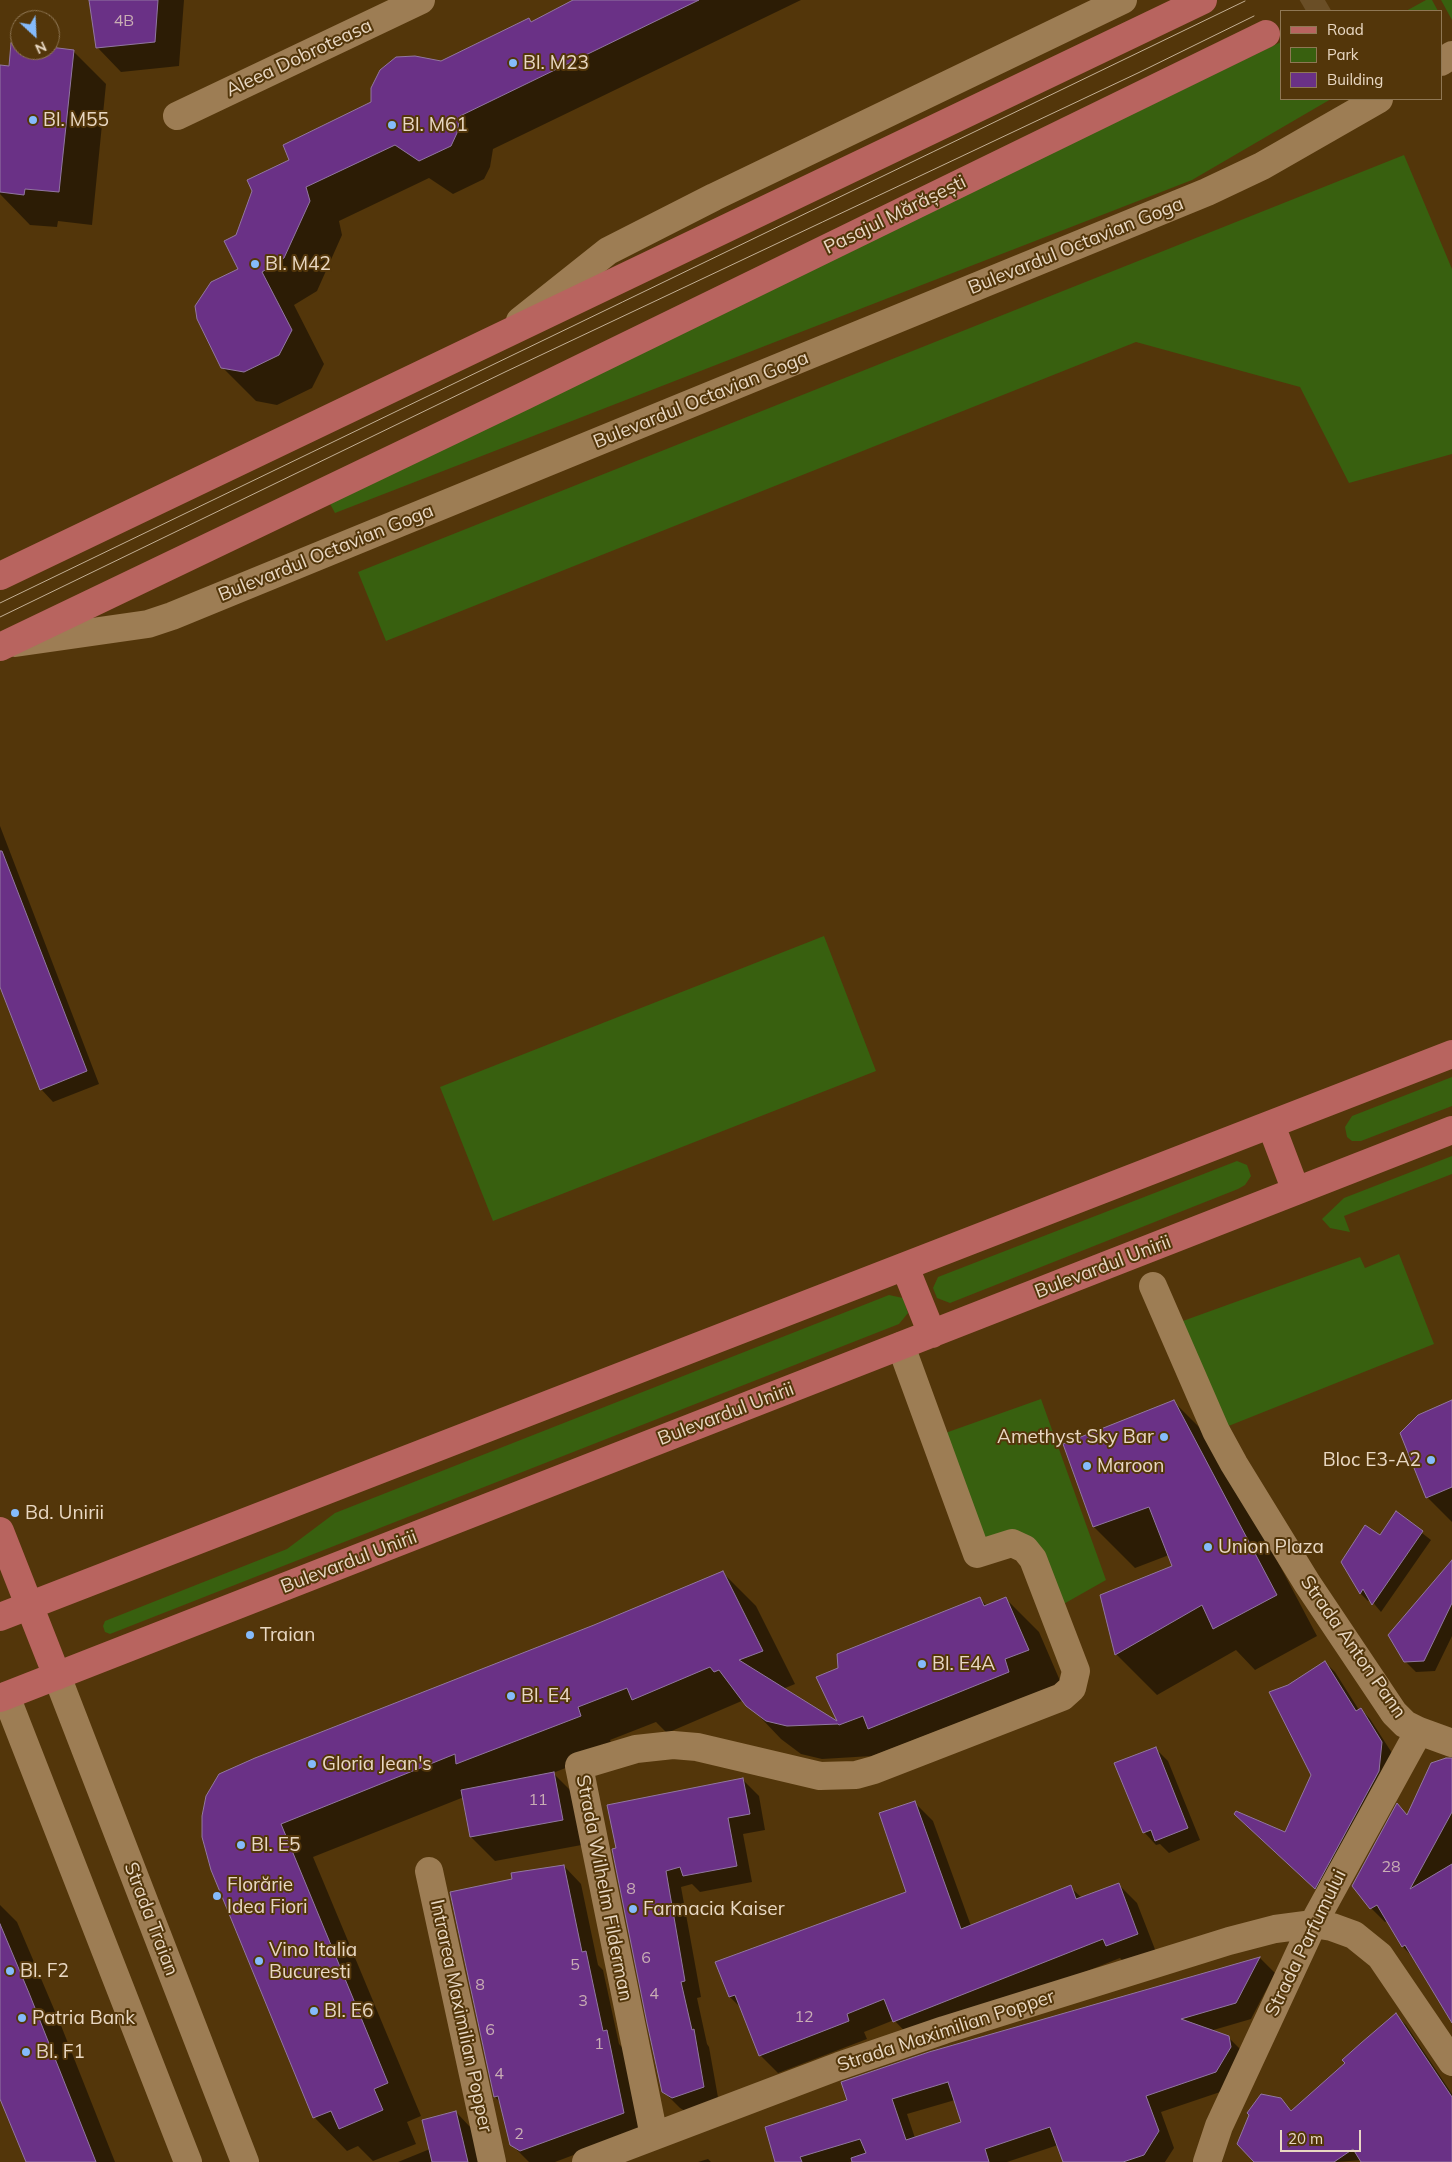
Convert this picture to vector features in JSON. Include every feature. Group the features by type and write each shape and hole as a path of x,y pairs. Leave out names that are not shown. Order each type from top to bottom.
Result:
{"main road":[{"path":"0,576 1203,0"},
{"name":"Pasajul Mărășești","path":"524,396 1266,34"},
{"name":"Bulevardul Octavian Goga","path":"2,646 524,396"},
{"path":"0,1617 1452,1054"},
{"path":"1271,1124 1296,1191"},
{"name":"Bulevardul Unirii","path":"2,1692 57,1676 1452,1130"},
{"path":"906,1266 932,1334"},
{"path":"0,1531 57,1676"}],"street":[{"name":"Aleea Dobroteasa","path":"177,116 421,0"},
{"path":"496,340 608,251 714,197 1123,0"},
{"name":"Bulevardul Octavian Goga","path":"2,646 148,624 172,616 1207,192 1262,166 1377,100"},
{"name":"Strada Anton Pann","path":"1153,1286 1216,1431 1293,1560 1394,1713 1405,1724 1452,1743"},
{"name":"Strada Wilhelm Filderman","path":"654,2136 579,1766 636,1749 673,1744 698,1747 820,1776 856,1775 874,1770 1062,1697 1072,1688 1076,1671 1033,1559 1024,1549 1012,1543 977,1554 901,1346"},
{"name":"Strada Traian","path":"57,1676 245,2162"},
{"path":"2,1692 188,2162"},
{"name":"Strada Parfumului","path":"1207,2162 1219,2126 1313,1924 1419,1731"},
{"name":"Intrarea Maximilian Popper","path":"429,1871 492,2162"},
{"name":"Strada Maximilian Popper","path":"586,2162 838,2066 944,2030 1229,1941 1276,1929 1313,1924 1332,1927 1354,1935 1380,1956 1452,2062"}],"green space":[{"path":"1426,0 1432,0 1437,10 1408,10"},
{"path":"1441,0 1452,0 1452,20"},
{"path":"1280,42 1280,100 1329,100 1192,180 335,513 329,502"},
{"path":"1404,155 1452,269 1452,454 1349,483 1300,387 1136,342 386,641 358,572"},
{"path":"824,936 876,1071 493,1221 440,1087"},
{"path":"1452,1077 1452,1106 1361,1141 1352,1141 1347,1137 1345,1127 1352,1116"},
{"path":"1452,1156 1452,1174 1344,1216 1350,1232 1330,1228 1322,1219 1344,1198"},
{"path":"1237,1161 1247,1165 1251,1176 1245,1185 1238,1189 950,1303 937,1298 933,1288 938,1277"},
{"path":"1399,1254 1434,1344 1216,1431 1169,1326 1360,1257 1365,1268"},
{"path":"889,1295 903,1298 908,1313 899,1324 110,1634 105,1632 103,1626 105,1621 287,1549 335,1513"},
{"path":"1041,1399 1106,1580 1053,1610 1033,1559 977,1554 934,1437"}],"building":[{"path":"89,0 158,0 155,42 96,48"},
{"path":"573,0 699,0 460,116 457,133 451,146 419,161 395,145 306,187 310,201 284,258 262,272 292,330 279,355 244,372 221,368 197,319 195,306 211,282 238,269 224,241 236,235 252,191 247,180 289,160 283,145 371,102 371,88 380,70 396,57 415,56 441,61 529,18 531,22"},
{"name":"Bl. M55","path":"60,48 74,50 59,192 25,189 24,195 0,192 0,65 9,66 10,54 10,60 60,60"},
{"path":"0,851 2,851 87,1071 40,1090 0,987"},
{"name":"Union Plaza","path":"1174,1400 1277,1595 1213,1629 1202,1605 1115,1655 1100,1595 1172,1566 1149,1507 1093,1527 1063,1444"},
{"name":"Bloc E3-A2","path":"1452,1400 1452,1487 1426,1498 1400,1433 1418,1415"},
{"path":"1396,1511 1423,1531 1372,1605 1363,1589 1360,1594 1341,1562 1365,1525 1380,1535"},
{"path":"1452,1560 1452,1603 1424,1661 1404,1662 1388,1635"},
{"path":"723,1571 763,1651 739,1660 837,1721 816,1677 838,1668 837,1654 980,1597 984,1606 1006,1597 1029,1650 1005,1659 1009,1672 868,1729 863,1716 839,1725 787,1726 766,1721 746,1706 719,1670 714,1672 710,1667 632,1700 627,1688 578,1707 581,1716 456,1764 455,1754 281,1824 388,2083 374,2089 383,2110 339,2129 331,2111 313,2118 211,1870 202,1837 202,1816 206,1796 219,1774 255,1758 594,1625"},
{"path":"1325,1661 1356,1711 1361,1708 1382,1742 1379,1771 1315,1889 1234,1814 1236,1811 1285,1832 1311,1775 1269,1692 1288,1685"},
{"path":"1156,1747 1188,1828 1155,1841 1151,1830 1143,1833 1114,1763"},
{"path":"1452,1758 1452,1812 1410,1889 1452,1864 1452,2023 1405,1945 1402,1947 1377,1905 1370,1909 1352,1886 1397,1803 1407,1815 1431,1763"},
{"path":"554,1772 563,1820 470,1837 461,1790"},
{"path":"743,1778 750,1814 728,1818 737,1866 683,1876 680,1867 666,1871 685,1981 681,1982 692,2030 694,2029 704,2087 672,2098 662,2092 612,1849 616,1848 607,1805"},
{"path":"915,1801 961,1929 1071,1885 1076,1899 1119,1883 1138,1934 1106,1946 1103,1939 893,2022 884,1999 847,2014 849,2021 759,2056 735,1995 729,1997 715,1962 906,1892 879,1813"},
{"path":"564,1865 582,1952 586,1951 603,2031 607,2030 624,2113 520,2151 510,2145 498,2096 494,2097 450,1892 512,1879 511,1873"},
{"name":"Bl. F1","path":"0,1924 96,2162 26,2162 0,2099"},
{"path":"1260,1957 1236,2003 1181,2019 1229,2036 1231,2047 1216,2072 1146,2096 1159,2131 1144,2155 1123,2162 1063,2162 1050,2127 985,2149 989,2162 852,2162 851,2158 866,2153 860,2139 800,2157 802,2162 775,2162 765,2127 847,2100 841,2082 929,2052","holes":["948,2082 961,2122 906,2140 892,2099"]},
{"path":"1396,2013 1452,2097 1452,2162 1361,2162 1353,2149 1334,2162 1254,2162 1237,2144 1249,2115 1247,2113 1261,2094 1281,2098 1291,2111 1345,2063 1342,2060"},
{"path":"456,2111 468,2162 432,2162 422,2120"}],"tunnel":[{"path":"1308,10 1325,0"}],"tram line":[{"path":"0,603 1245,1"},
{"path":"0,617 505,372 1140,72 1254,16"}],"place":[{"name":"Bl. M23","path":"513,63"},
{"name":"Bl. M55","path":"33,120"},
{"name":"Bl. M61","path":"392,125"},
{"name":"Bl. M42","path":"255,264"},
{"name":"Amethyst Sky Bar","path":"1164,1437"},
{"name":"Bloc E3-A2","path":"1431,1460"},
{"name":"Maroon","path":"1087,1466"},
{"name":"Bd. Unirii","path":"15,1513"},
{"name":"Union Plaza","path":"1208,1547"},
{"name":"Traian","path":"250,1635"},
{"name":"Bl. E4A","path":"922,1664"},
{"name":"Bl. E4","path":"511,1696"},
{"name":"Gloria Jean's","path":"312,1764"},
{"name":"Bl. E5","path":"241,1845"},
{"name":"Florărie Idea Fiori","path":"217,1896"},
{"name":"Farmacia Kaiser","path":"633,1909"},
{"name":"Vino Italia Bucuresti","path":"259,1961"},
{"name":"Bl. F2","path":"10,1971"},
{"name":"Bl. E6","path":"314,2011"},
{"name":"Patria Bank","path":"22,2018"},
{"name":"Bl. F1","path":"26,2052"}]}
